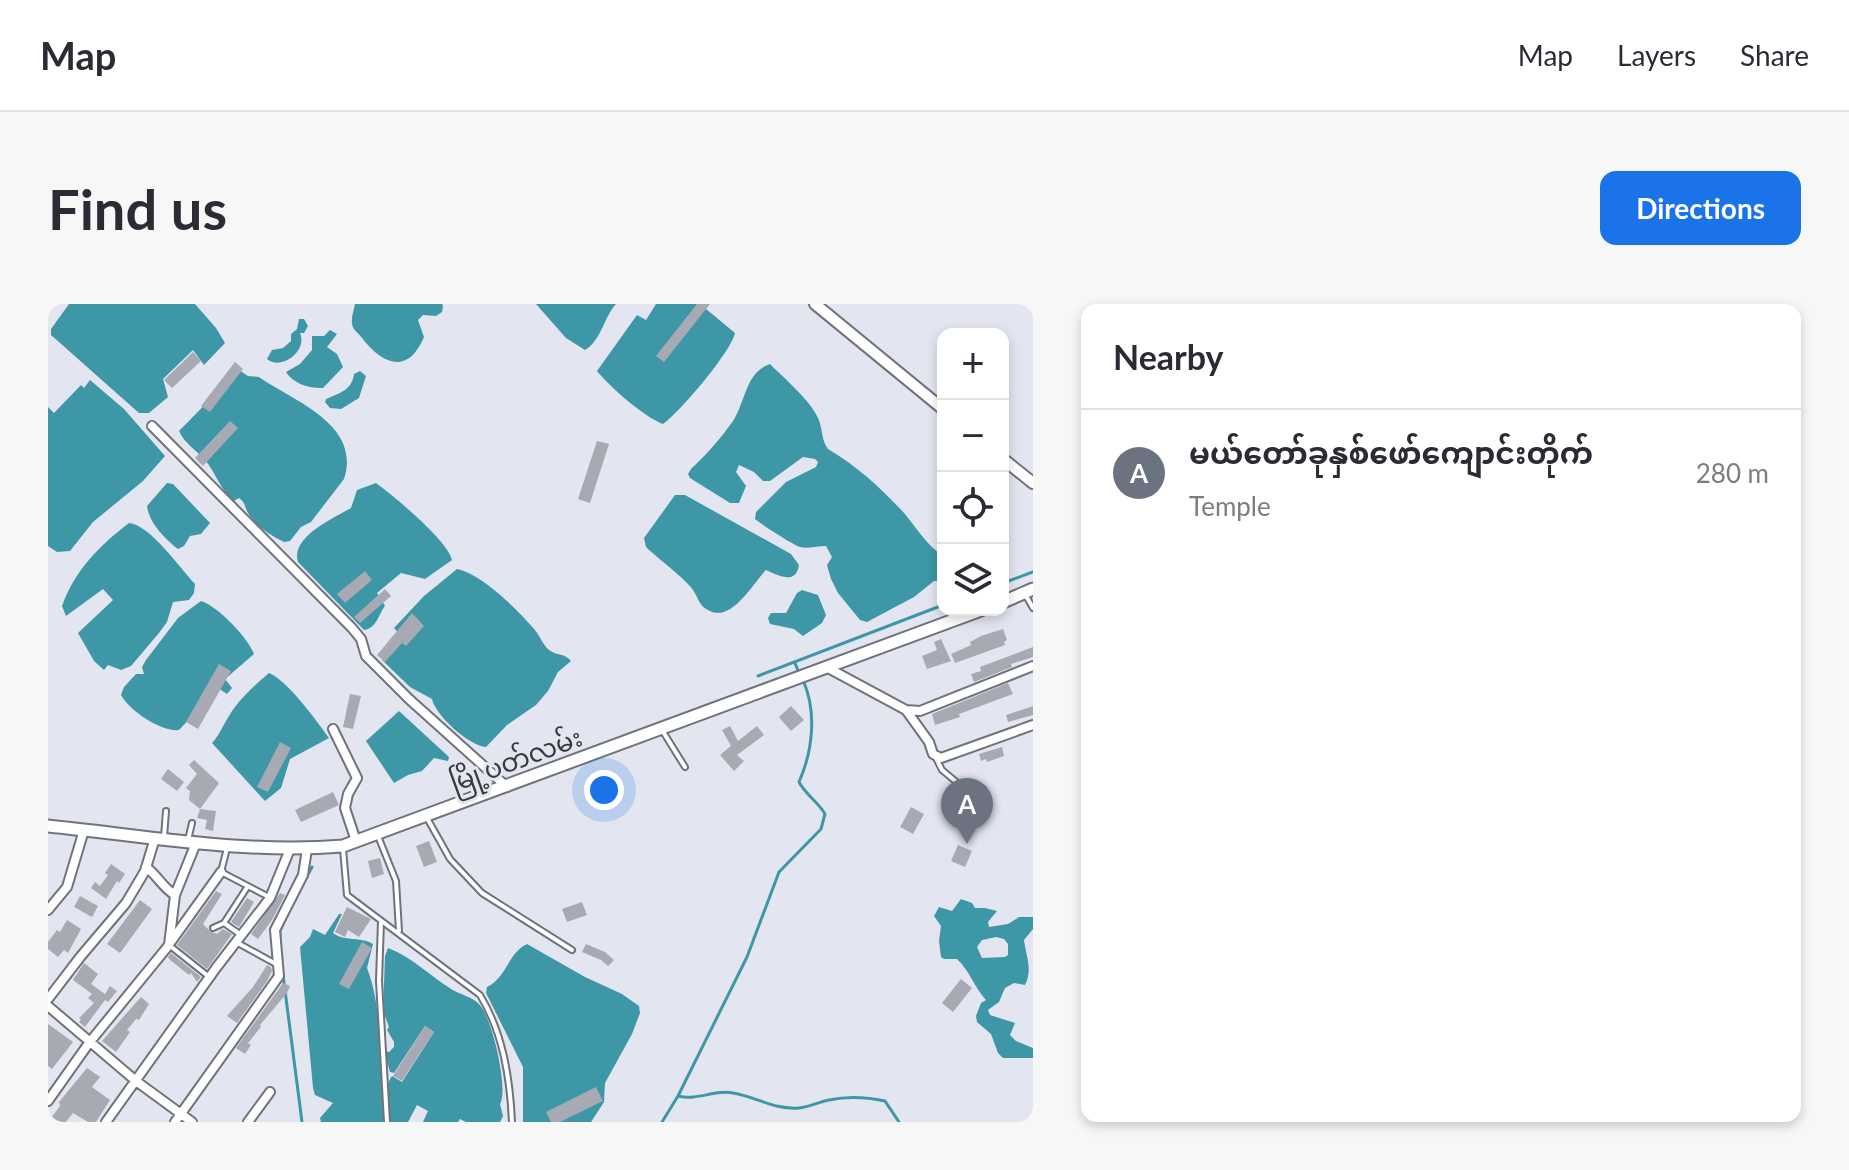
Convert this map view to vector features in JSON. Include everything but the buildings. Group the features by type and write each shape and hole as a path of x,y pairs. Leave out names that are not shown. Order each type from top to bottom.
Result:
{"main road":[{"path":"1009,599 1029,591"},
{"name":"မြို့ပတ်လမ်း","path":"48,826 228,845 290,849 343,846 965,616"}],"street":[{"path":"815,304 937,404"},
{"path":"152,426 352,628 361,639 366,656 507,787"},
{"path":"1009,464 1033,483"},
{"path":"828,668 906,710 920,711 1033,666"},
{"path":"906,710 929,742 933,754 941,758 1033,725"},
{"path":"333,729 357,778 348,794 345,808 356,841"},
{"path":"48,910 67,887 84,830"},
{"path":"48,999 126,903 159,838"},
{"path":"169,945 175,895 192,842"},
{"path":"106,1122 270,898 290,849"},
{"path":"175,1122 279,976 275,930 303,875 307,849"},
{"path":"146,867 159,877 165,889 175,895"},
{"path":"48,1101 89,1043 169,945 221,872"},
{"path":"48,1006 136,1081 192,1122"},
{"path":"248,1122 270,1092"}],"lane":[{"path":"1029,591 1033,608"},
{"path":"662,730 685,767"},
{"path":"933,754 942,770 972,795 973,802 965,819"},
{"path":"159,838 167,819 166,811"},
{"path":"426,816 450,859 482,893 572,950"},
{"path":"192,823 192,842"},
{"path":"378,833 396,881 399,933"},
{"path":"228,845 221,872 270,898"},
{"path":"343,846 347,895 480,995 485,1003 501,1042 512,1122"},
{"path":"213,928 224,923 248,886"},
{"path":"381,921 379,981 387,1122"},
{"path":"224,923 257,956 278,965"},
{"path":"169,945 210,977"}],"water":[{"path":"69,304 195,304 225,343 204,365 193,350 163,379 168,397 149,413 139,413 51,335 51,329"},
{"path":"355,304 443,306 442,312 436,316 423,315 418,320 424,337 418,349 411,357 395,362 378,355 354,330"},
{"path":"536,304 616,304 595,341 585,350 566,338"},
{"path":"656,304 700,304 735,333 704,381 663,424 628,401 597,371 637,315 646,320"},
{"path":"299,319 304,319 308,326 304,333 300,333 297,352 279,363 267,359 272,350 283,348 291,341"},
{"path":"330,330 337,334 327,347 337,354 343,367 323,388 307,386 292,379 286,372 300,364 312,350 312,336 324,336"},
{"path":"770,364 797,390 820,422 828,449 878,487 937,551 937,581 867,622 860,620 831,579 827,565 832,557 826,546 800,547 755,519 756,512 786,482 816,467 818,462 815,459 803,457 770,481 763,481 754,472 739,465 736,472 746,486 739,503 730,503 690,478 688,474 691,469 733,421 747,388 762,368"},
{"path":"239,370 248,376 259,377 306,405 334,429 343,443 347,460 344,479 311,522 301,527 290,541 284,542 270,534 257,524 239,498 234,501 229,497 205,460 179,431"},
{"path":"360,371 366,376 359,398 341,409 330,408 326,399 344,390 351,384 354,374"},
{"path":"90,380 124,409 165,456 143,481 93,522 70,551 57,552 48,546 48,407 54,413"},
{"path":"167,483 173,484 210,523 201,534 190,536 178,549 154,524 147,506"},
{"path":"376,483 431,531 452,560 425,579 401,573 377,593 385,606 375,624 364,630 298,562 297,553 315,529 351,508 357,490"},
{"path":"675,495 685,495 791,554 799,565 797,571 786,577 766,570 733,607 717,613 705,608 689,585 646,547 644,538"},
{"path":"129,523 146,531 164,548 195,584 194,593 189,600 173,602 167,622 131,666 121,670 108,665 104,670 94,661 78,633 113,600 103,589 66,616 62,606 89,560"},
{"path":"457,569 467,572 499,594 537,632 549,650 571,661 558,672 536,705 507,725 486,747 454,729 439,713 432,699 410,687 382,660 402,637 394,628 424,596"},
{"path":"802,590 818,595 826,615 822,623 803,636 794,629 770,624 768,618 771,613 786,613"},
{"path":"201,601 232,623 254,654 225,679 232,688 227,694 218,688 179,730 164,728 139,714 121,695 136,674 144,674 142,667 146,660 178,618"},
{"path":"269,673 293,692 329,738 290,759 281,788 265,801 212,743 237,704"},
{"path":"399,711 449,757 448,761 434,758 422,771 394,783 366,741"},
{"path":"961,899 972,903 975,908 997,911 988,922 989,927 1008,924 1019,917 1033,917 1033,929 1024,940 1029,968 1025,985 1014,983 1005,988 999,1002 988,1010 990,1015 1015,1023 1010,1035 1033,1048 1033,1058 1003,1058 998,1053 991,1034 977,1022 981,1003 986,1000 957,959 941,957 941,926 934,916 939,907 952,911","holes":["1004,939 1008,944 1008,955 982,958 977,947 982,940"]},
{"path":"342,914 333,933 373,944 367,968 379,1023 385,1122 321,1122 320,1118 333,1103 315,1095 313,1088 300,947 313,929 325,935"},
{"path":"527,944 639,1006 640,1013 632,1034 605,1083 604,1102 591,1122 523,1122 523,1067 486,993 487,987 494,983 516,953"},
{"path":"388,948 475,1001 483,1010 501,1069 500,1104 503,1116 500,1122 466,1122 460,1119 458,1122 423,1122 428,1111 417,1105 408,1122 390,1122 387,1098 389,1081 392,1076 402,1082 434,1032 425,1026 394,1073 390,1072 384,1051 389,1052 394,1042 387,1030 389,1027 383,1011"}],"waterway":[{"path":"1009,581 1033,572"},
{"path":"758,676 937,607"},
{"path":"795,663 799,673"},
{"path":"662,1122 747,957 779,872 821,829 825,814 799,782 808,757 812,731 810,705 803,680"},
{"path":"306,878 312,867"},
{"path":"280,940 286,917"},
{"path":"283,975 302,1122"},
{"path":"678,1096 726,1092 790,1108 843,1098 871,1099 885,1101 899,1122"}],"place":[{"name":"မယ်တော်ခုနှစ်ဖော်ကျောင်းတိုက်","path":"967,844"}]}
